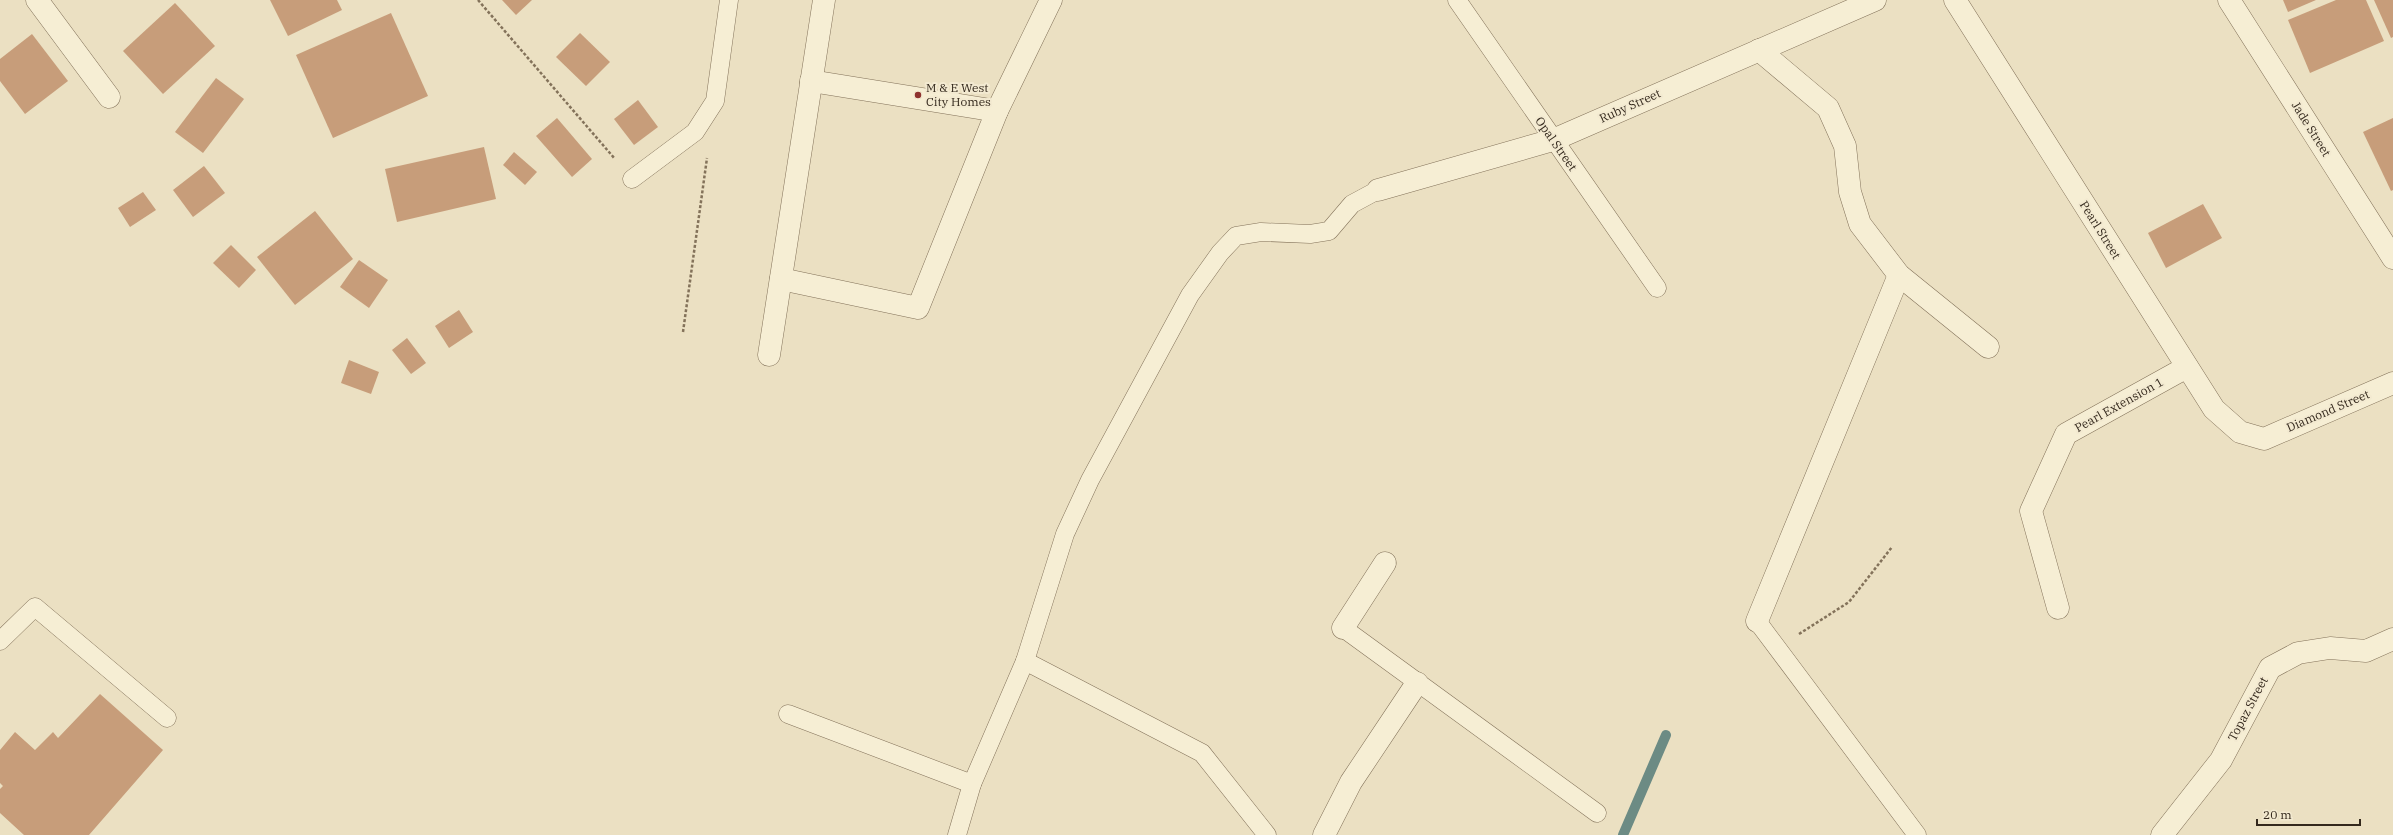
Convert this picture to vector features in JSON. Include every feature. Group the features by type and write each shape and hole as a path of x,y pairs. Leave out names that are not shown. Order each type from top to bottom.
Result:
{"street":[{"path":"37,0 109,96"},
{"path":"769,356 824,0"},
{"path":"781,279 918,308 997,110 1051,0"},
{"name":"Ruby Street","path":"1378,190 1553,140 1875,0"},
{"name":"Pearl Street","path":"1955,0 2214,409 2240,432 2264,439"},
{"name":"Jade Street","path":"2229,0 2393,258"},
{"path":"1759,50 1828,108 1846,146 1850,192 1860,224 1899,275 1988,347"},
{"path":"811,81 997,110"},
{"path":"1757,621 1899,275"},
{"name":"Pearl Extension 1","path":"2058,608 2031,510 2066,434 2187,367"},
{"name":"Diamond Street","path":"2264,439 2393,383"},
{"path":"1343,628 1385,563"},
{"name":"Topaz Street","path":"2162,835 2221,760 2270,668 2298,653 2330,648 2366,651 2393,639"},
{"path":"1324,835 1351,782 1417,683"}],"lane":[{"path":"632,179 696,132 715,101 729,0"},
{"name":"Opal Street","path":"1457,0 1657,288"},
{"path":"957,835 972,784 1024,661 1065,534 1090,480 1190,295 1220,252 1236,236 1261,232 1310,234 1329,231 1352,204 1378,190"},
{"path":"0,642 35,607 167,718"},
{"path":"1757,621 1917,835"},
{"path":"1343,628 1598,813"},
{"path":"1024,661 1202,753 1267,835"},
{"path":"788,714 972,784"}],"path":[{"path":"478,0 632,179"},
{"path":"683,332 708,155"},
{"path":"1777,648 1849,602 1892,547"}],"building":[{"path":"270,0 337,0 342,10 288,36"},
{"path":"502,0 532,0 516,15"},
{"path":"2283,0 2316,0 2288,12"},
{"path":"2336,0 2366,0 2384,41 2310,73 2288,20"},
{"path":"2374,0 2393,0 2393,37 2391,38"},
{"path":"175,3 215,46 163,94 123,51"},
{"path":"391,13 428,96 333,138 296,55"},
{"path":"580,33 610,62 586,86 556,57"},
{"path":"32,34 68,81 25,114 0,81 0,59"},
{"path":"216,78 244,99 203,153 175,132"},
{"path":"638,100 658,127 634,145 614,119"},
{"path":"557,118 592,159 572,177 536,136"},
{"path":"2393,118 2393,190 2391,191 2363,132"},
{"path":"484,147 496,199 397,222 385,169"},
{"path":"514,152 537,172 525,185 503,165"},
{"path":"204,166 225,193 193,217 173,190"},
{"path":"143,192 156,210 130,227 118,208"},
{"path":"2203,204 2222,238 2166,268 2148,233"},
{"path":"315,211 353,259 295,305 257,257"},
{"path":"231,245 256,270 239,288 213,263"},
{"path":"359,260 388,280 369,308 340,287"},
{"path":"459,310 473,332 449,348 435,326"},
{"path":"407,338 426,363 411,374 392,350"},
{"path":"349,360 379,372 371,394 341,383"},
{"path":"100,694 163,750 89,835 24,835 0,813 0,789 3,786 0,783 0,750 15,732 35,750 53,732 58,738"}],"waterway":[{"path":"1623,835 1666,735"}],"place":[{"name":"M & E West City Homes","path":"918,95"}]}
